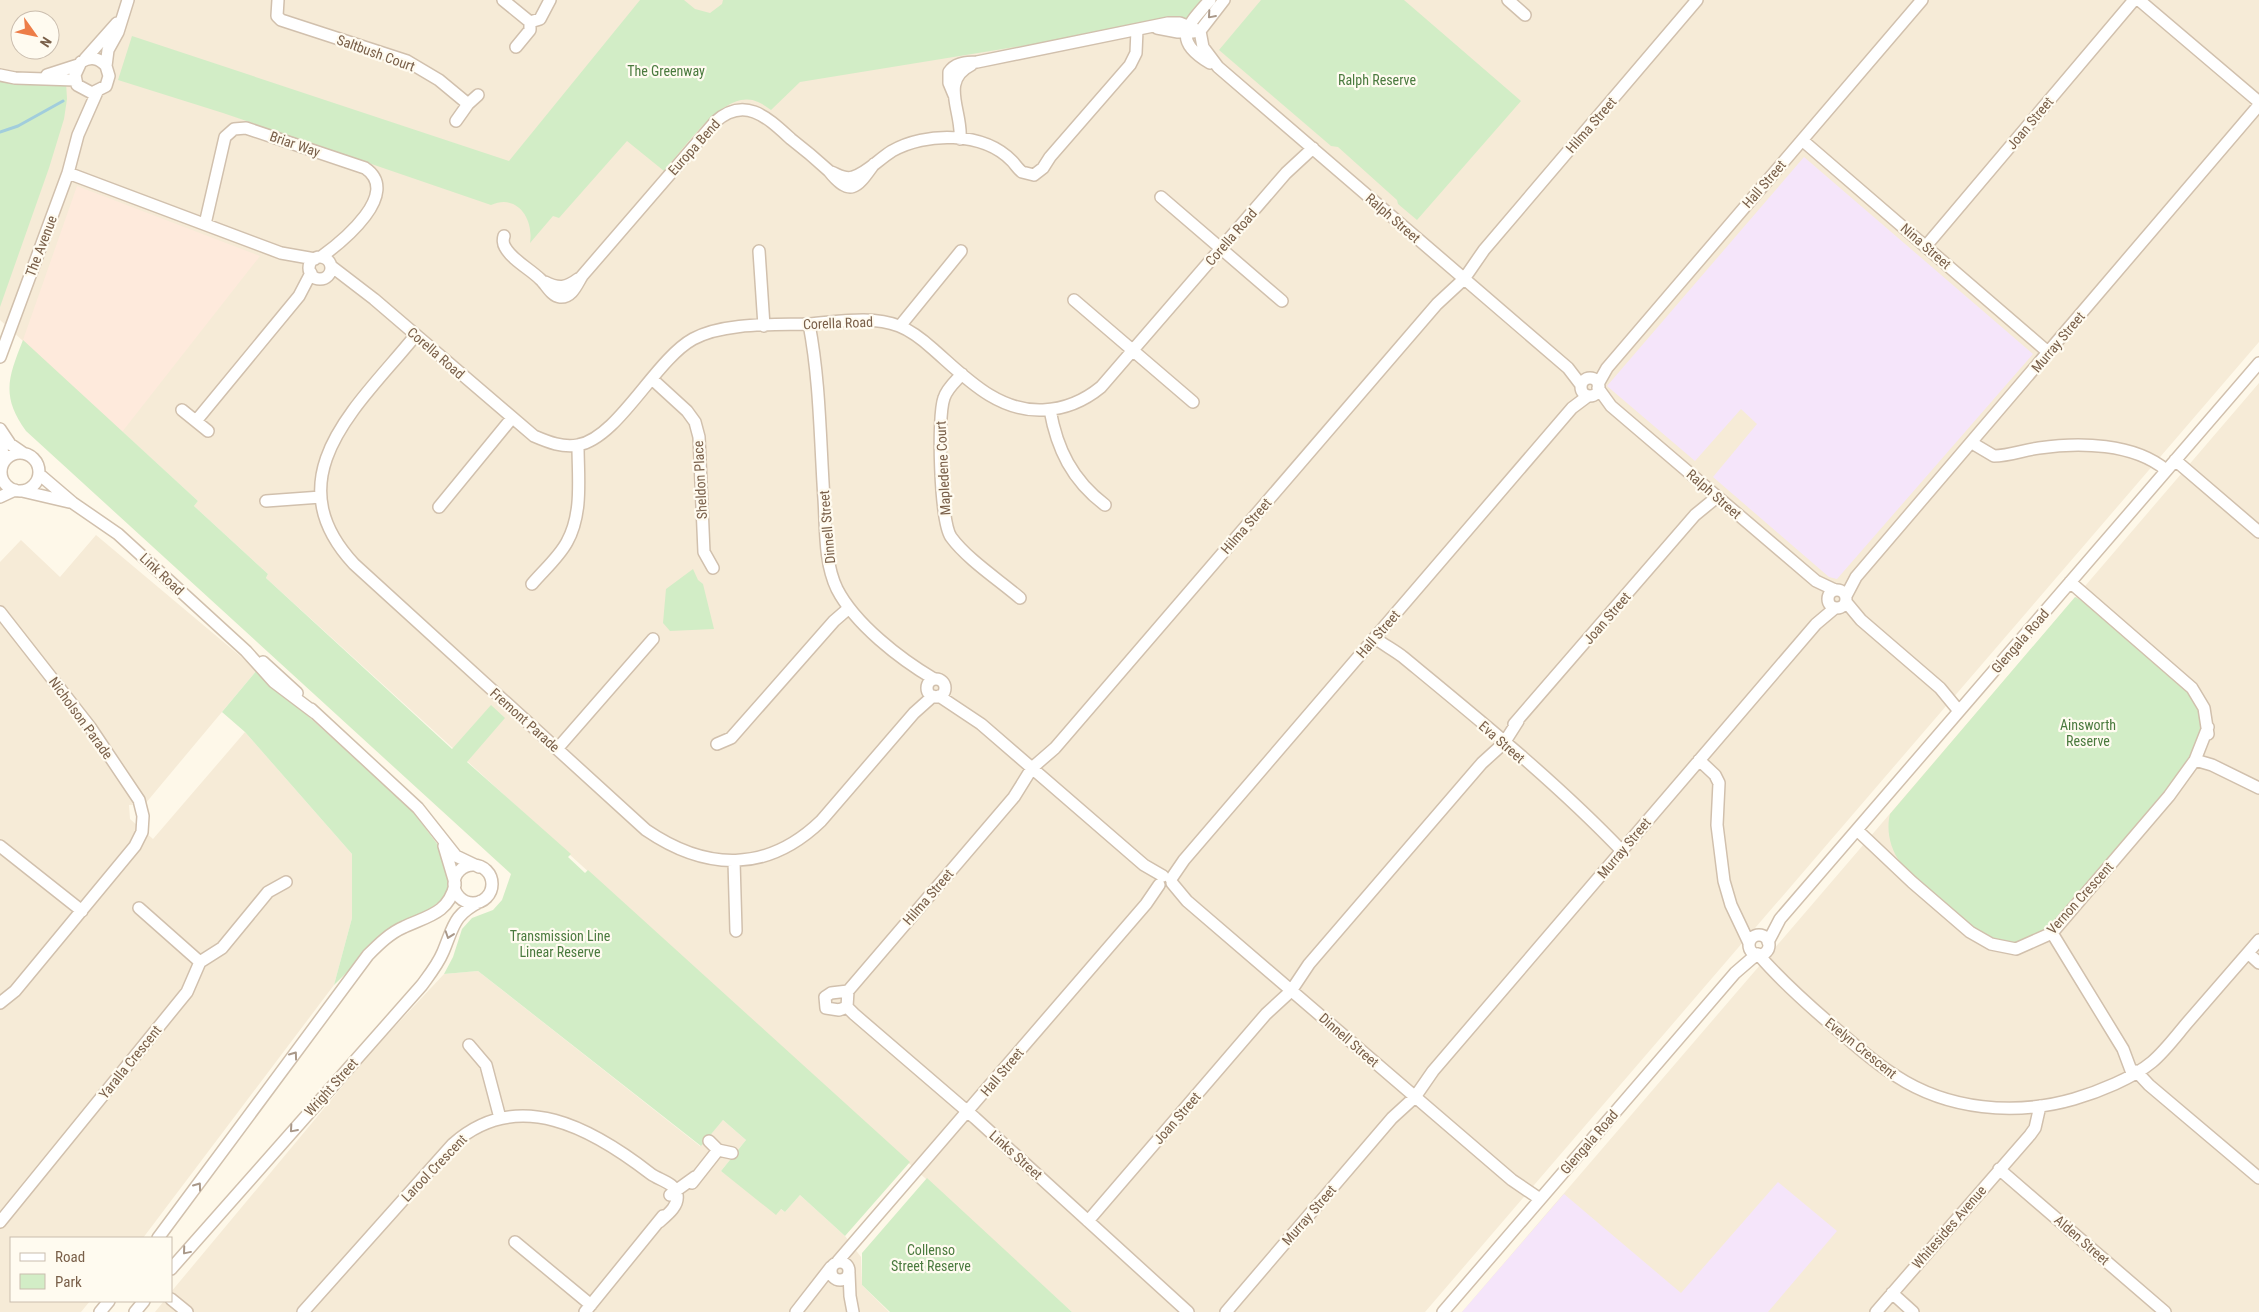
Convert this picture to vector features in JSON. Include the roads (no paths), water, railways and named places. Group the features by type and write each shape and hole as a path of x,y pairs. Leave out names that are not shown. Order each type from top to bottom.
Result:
{"street":[{"path":"0,75 78,84 92,93 97,92 108,81 106,66 108,50 118,32 128,0"},
{"name":"Saltbush Court","path":"278,0 277,16 289,23 407,61 439,80 468,104"},
{"path":"503,0 530,22"},
{"path":"530,22 540,19 546,12 550,0"},
{"path":"1187,29 1210,0"},
{"path":"955,138 957,112 954,95 955,81 959,72 977,62 1153,27 1200,31 1224,0"},
{"path":"1508,0 1525,15"},
{"name":"Hilma Street","path":"847,999 1035,771 1697,0"},
{"name":"Hall Street","path":"840,1271 858,1240 1922,0"},
{"name":"Joan Street","path":"1926,246 2134,0"},
{"path":"2139,0 2259,104"},
{"path":"78,84 81,62 121,18"},
{"path":"516,47 530,30 530,22"},
{"name":"Ralph Street","path":"1187,29 1187,41 1195,53 1218,67 1963,707"},
{"name":"Europa Bend","path":"504,236 503,243 507,250 541,280 559,288 570,285 582,276 715,122 732,111 751,110 766,117 830,171 841,177 852,178 892,151 912,143 955,138 988,146 1012,160 1022,172 1034,175 1043,168 1050,156 1130,65 1136,53 1131,31"},
{"name":"Ralph Street","path":"1200,31 1203,47 1218,67"},
{"path":"36,78 81,62 97,59 106,66"},
{"name":"The Avenue","path":"78,84 78,135"},
{"name":"The Avenue","path":"0,357 68,173 78,135 97,92"},
{"path":"456,122 468,104 478,95"},
{"name":"Murray Street","path":"1226,1312 1975,440 2259,104"},
{"name":"Briar Way","path":"205,224 225,137 234,129 246,128 365,168 372,172 378,183 377,197 320,268"},
{"name":"Nina Street","path":"1802,140 2050,352"},
{"name":"Corella Road","path":"68,173 282,253 320,268 360,288 534,436 562,445 578,445 603,433 678,350 699,336 720,329 877,321 900,326 919,337 990,396 1008,405 1028,410 1050,410 1071,405 1096,391 1133,351 1309,145"},
{"path":"1161,197 1282,301"},
{"path":"758,251 764,326"},
{"path":"900,326 961,251"},
{"path":"196,421 320,268"},
{"path":"1074,300 1193,402"},
{"name":"Dinnell Street","path":"813,324 828,559 837,588 849,608 934,690 961,709 1035,771 1537,1202"},
{"name":"Fremont Parade","path":"415,336 338,431 324,462 321,497 325,518 335,540 354,564 646,830 664,842 692,856 734,861 766,855 789,845 811,831 934,690"},
{"name":"Glengala Road","path":"1443,1312 2259,362"},
{"name":"Mapledene Court","path":"962,374 946,393 940,411 940,445 945,520 950,536 961,548 1020,598"},
{"name":"Sheldon Place","path":"652,379 695,422 698,437 704,552 712,568"},
{"path":"182,410 208,431"},
{"path":"1050,410 1057,439 1068,464 1083,485 1104,505"},
{"path":"439,507 512,418"},
{"path":"0,429 10,444 36,462 39,474 34,485 0,497"},
{"path":"0,434 4,462 1,478 5,483 19,490"},
{"path":"1975,440 1999,456 2047,447 2102,447 2151,459 2166,470"},
{"path":"532,584 566,544 575,524 578,504 578,445"},
{"path":"4,462 12,455 23,453"},
{"path":"2175,460 2259,532"},
{"name":"Link Road","path":"39,474 73,503 118,534 246,651 279,675 315,713 418,808 458,858 479,867"},
{"name":"Link Road","path":"19,490 73,503"},
{"name":"Joan Street","path":"1088,1221 1713,494"},
{"path":"266,502 321,497"},
{"name":"Vernon Crescent","path":"1857,830 1912,882 1963,926 1991,944 2016,949 2052,933 2199,762 2208,727 2204,708 2192,688 2070,582"},
{"path":"717,744 731,738 834,620 849,608"},
{"name":"Nicholson Parade","path":"0,612 90,727 139,800 143,816 142,832 134,846 82,910"},
{"name":"Eva Street","path":"1377,635 1625,847"},
{"path":"557,749 653,638"},
{"path":"1699,760 1715,774 1720,784 1717,825 1727,895 1738,920 1758,945"},
{"path":"2199,762 2259,788"},
{"name":"Link Road","path":"442,840 455,884"},
{"path":"0,846 82,910 15,991 0,1004"},
{"path":"734,861 736,931"},
{"path":"159,1237 368,956 391,934 441,911 450,899 456,876 463,869 472,866 479,867 490,875 492,885 489,895 481,901 472,903 464,900 457,894 455,884"},
{"path":"139,908 200,962 222,948 268,892 286,882"},
{"name":"Wright Street","path":"172,1268 422,985 440,959 456,920 467,909 481,901"},
{"path":"2052,933 2143,1080 2259,1178"},
{"path":"2138,1070 2159,1055 2259,940"},
{"name":"Evelyn Crescent","path":"1758,945 1775,974 1863,1052 1910,1085 1941,1097 1970,1105 2026,1108 2081,1097 2138,1070"},
{"path":"2248,953 2259,963"},
{"name":"Yaralla Crescent","path":"0,1222 187,992 200,962"},
{"path":"0,1012 12,1000 15,991"},
{"name":"Links Street","path":"847,999 1188,1312"},
{"path":"468,1044 486,1065 500,1118"},
{"name":"Whitesides Avenue","path":"1876,1312 2035,1128 2040,1106"},
{"name":"Whitesides Avenue","path":"2022,1143 2029,1126 2026,1108"},
{"name":"Larool Crescent","path":"303,1312 453,1144 480,1125 500,1118 517,1115 541,1116 564,1122 625,1154 675,1193"},
{"path":"709,1141 718,1150 732,1153"},
{"path":"515,1242 588,1308 659,1222 675,1193 695,1177 718,1150"},
{"name":"Alden Street","path":"1999,1169 2165,1312"},
{"path":"796,1312 814,1291 840,1271 850,1296 853,1312"},
{"path":"1892,1293 1914,1312"},
{"path":"172,1300 187,1312"},
{"path":"100,1312 108,1302"},
{"path":"135,1312 143,1302"}],"waterway":[{"path":"0,132 18,126 63,101"}],"park label":[{"name":"The Greenway","path":"666,71"},
{"name":"Ralph Reserve","path":"1377,80"},
{"name":"Ainsworth Reserve","path":"2088,734"},
{"name":"Transmission Line Linear Reserve","path":"560,944"},
{"name":"Collenso Street Reserve","path":"931,1258"}]}
